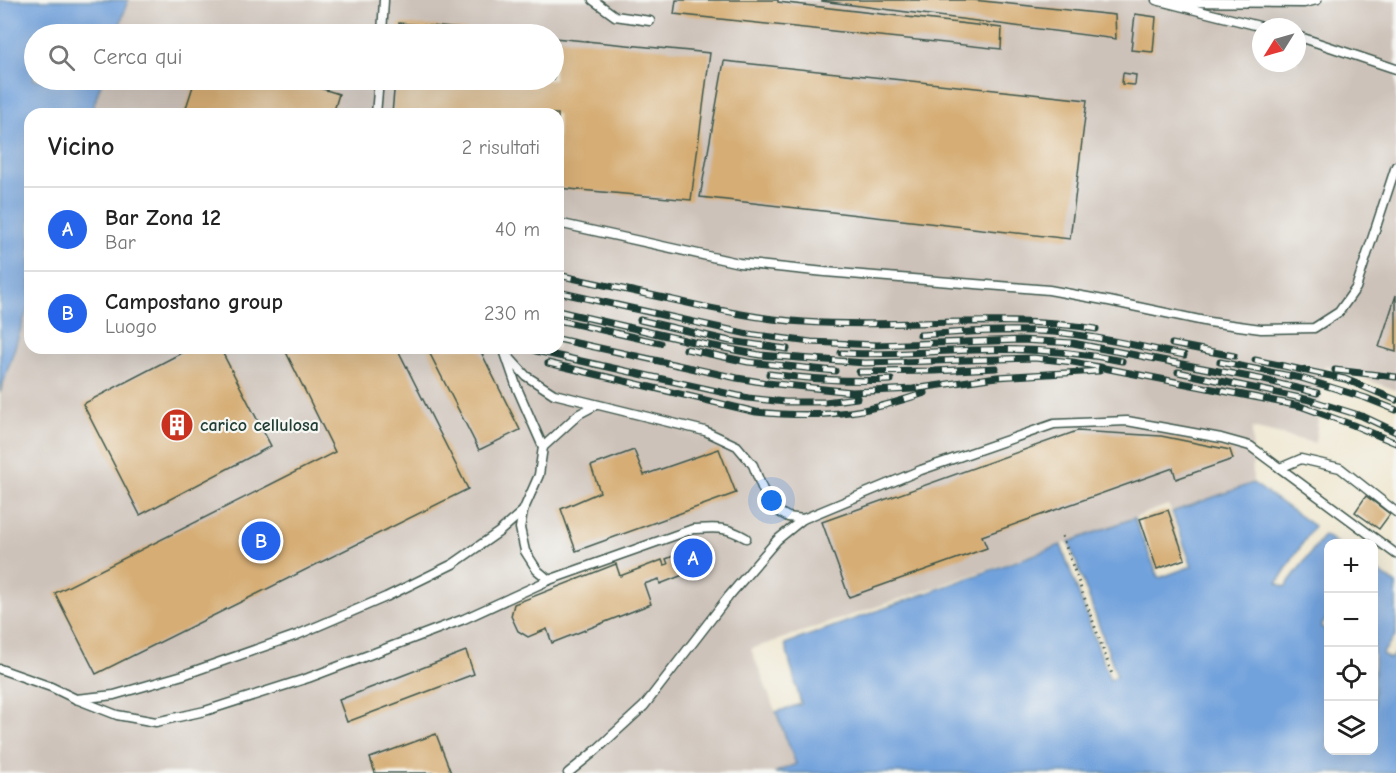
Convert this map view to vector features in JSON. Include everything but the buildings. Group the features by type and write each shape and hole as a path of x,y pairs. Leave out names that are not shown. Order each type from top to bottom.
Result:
{"lane":[{"path":"383,24 384,0"},
{"path":"592,0 615,16 650,21"},
{"path":"1161,1 1304,3 1317,0"},
{"path":"1161,1 1252,24"},
{"path":"1306,39 1396,69"},
{"path":"377,108 378,90"},
{"path":"564,224 740,262 825,272 1049,290 1261,330 1314,328 1338,312 1356,288 1396,166"},
{"path":"504,354 543,447 539,474 523,511 520,528 525,551 537,570 549,580"},
{"path":"507,354 526,376 554,394 705,431 737,446 753,465 763,490 779,512 788,517 803,519"},
{"path":"543,447 579,414 596,405"},
{"path":"568,773 644,706 729,596 777,540 803,519 921,470 1054,424 1127,421 1221,438 1250,446 1396,554"},
{"path":"1280,468 1302,459 1340,468 1396,512"},
{"path":"76,699 114,695 183,675 297,635 386,597 453,564 499,532 523,511"},
{"path":"0,669 51,687 117,715 156,722 205,711 318,674 464,618 549,580 693,529 732,530 746,538"}],"path":[{"path":"1062,536 1113,677"}],"shaded area":[{"path":"128,0 1396,0 1396,390 1325,365 1315,443 1252,428 1253,483 1172,512 1168,505 1069,542 751,649 796,764 774,773 0,773 0,393 24,319 24,354 564,354 564,108 93,108 99,90 564,90 564,24 120,24"}],"water":[{"path":"0,0 128,0 120,24 24,24 24,90 99,90 93,108 24,108 24,319 0,393"},
{"path":"1253,483 1314,526 1277,583 1285,587 1324,535 1330,539 1324,539 1324,622 1321,627 1324,629 1324,755 1378,755 1378,571 1396,584 1396,635 1382,654 1390,659 1396,652 1396,773 774,773 796,764 776,712 801,704 785,644 1061,545 1110,680 1117,676 1069,542 1134,518 1159,578 1192,566 1172,512"}],"railway":[{"path":"564,276 719,310 787,321 840,324 1023,322 1096,329"},
{"path":"564,293 748,334 811,342 877,345 1022,340 1073,343 1260,379 1317,393"},
{"path":"564,312 760,355 865,363 1034,358 1073,362 1300,406 1396,443"},
{"path":"640,320 730,341 787,349"},
{"path":"564,321 660,343"},
{"path":"920,335 1003,331 1053,332 1184,355"},
{"path":"564,340 737,378 852,392 913,389 997,377 1099,371"},
{"path":"1172,344 1234,356"},
{"path":"686,349 748,362 835,371"},
{"path":"841,353 1031,350 1122,361"},
{"path":"550,354 748,398 785,402 825,402 857,398"},
{"path":"1255,360 1345,379 1396,400"},
{"path":"1220,362 1301,378 1396,410"},
{"path":"548,363 768,413 814,415 849,412 878,407 925,393"},
{"path":"859,372 996,368"},
{"path":"1335,370 1396,377"},
{"path":"1178,372 1310,400 1362,416 1396,432"},
{"path":"769,374 830,380 891,380"}],"place":[{"name":"carico cellulosa","path":"177,425"},
{"name":"Campostano group","path":"261,541"},
{"name":"Bar Zona 12","path":"693,558"}]}
